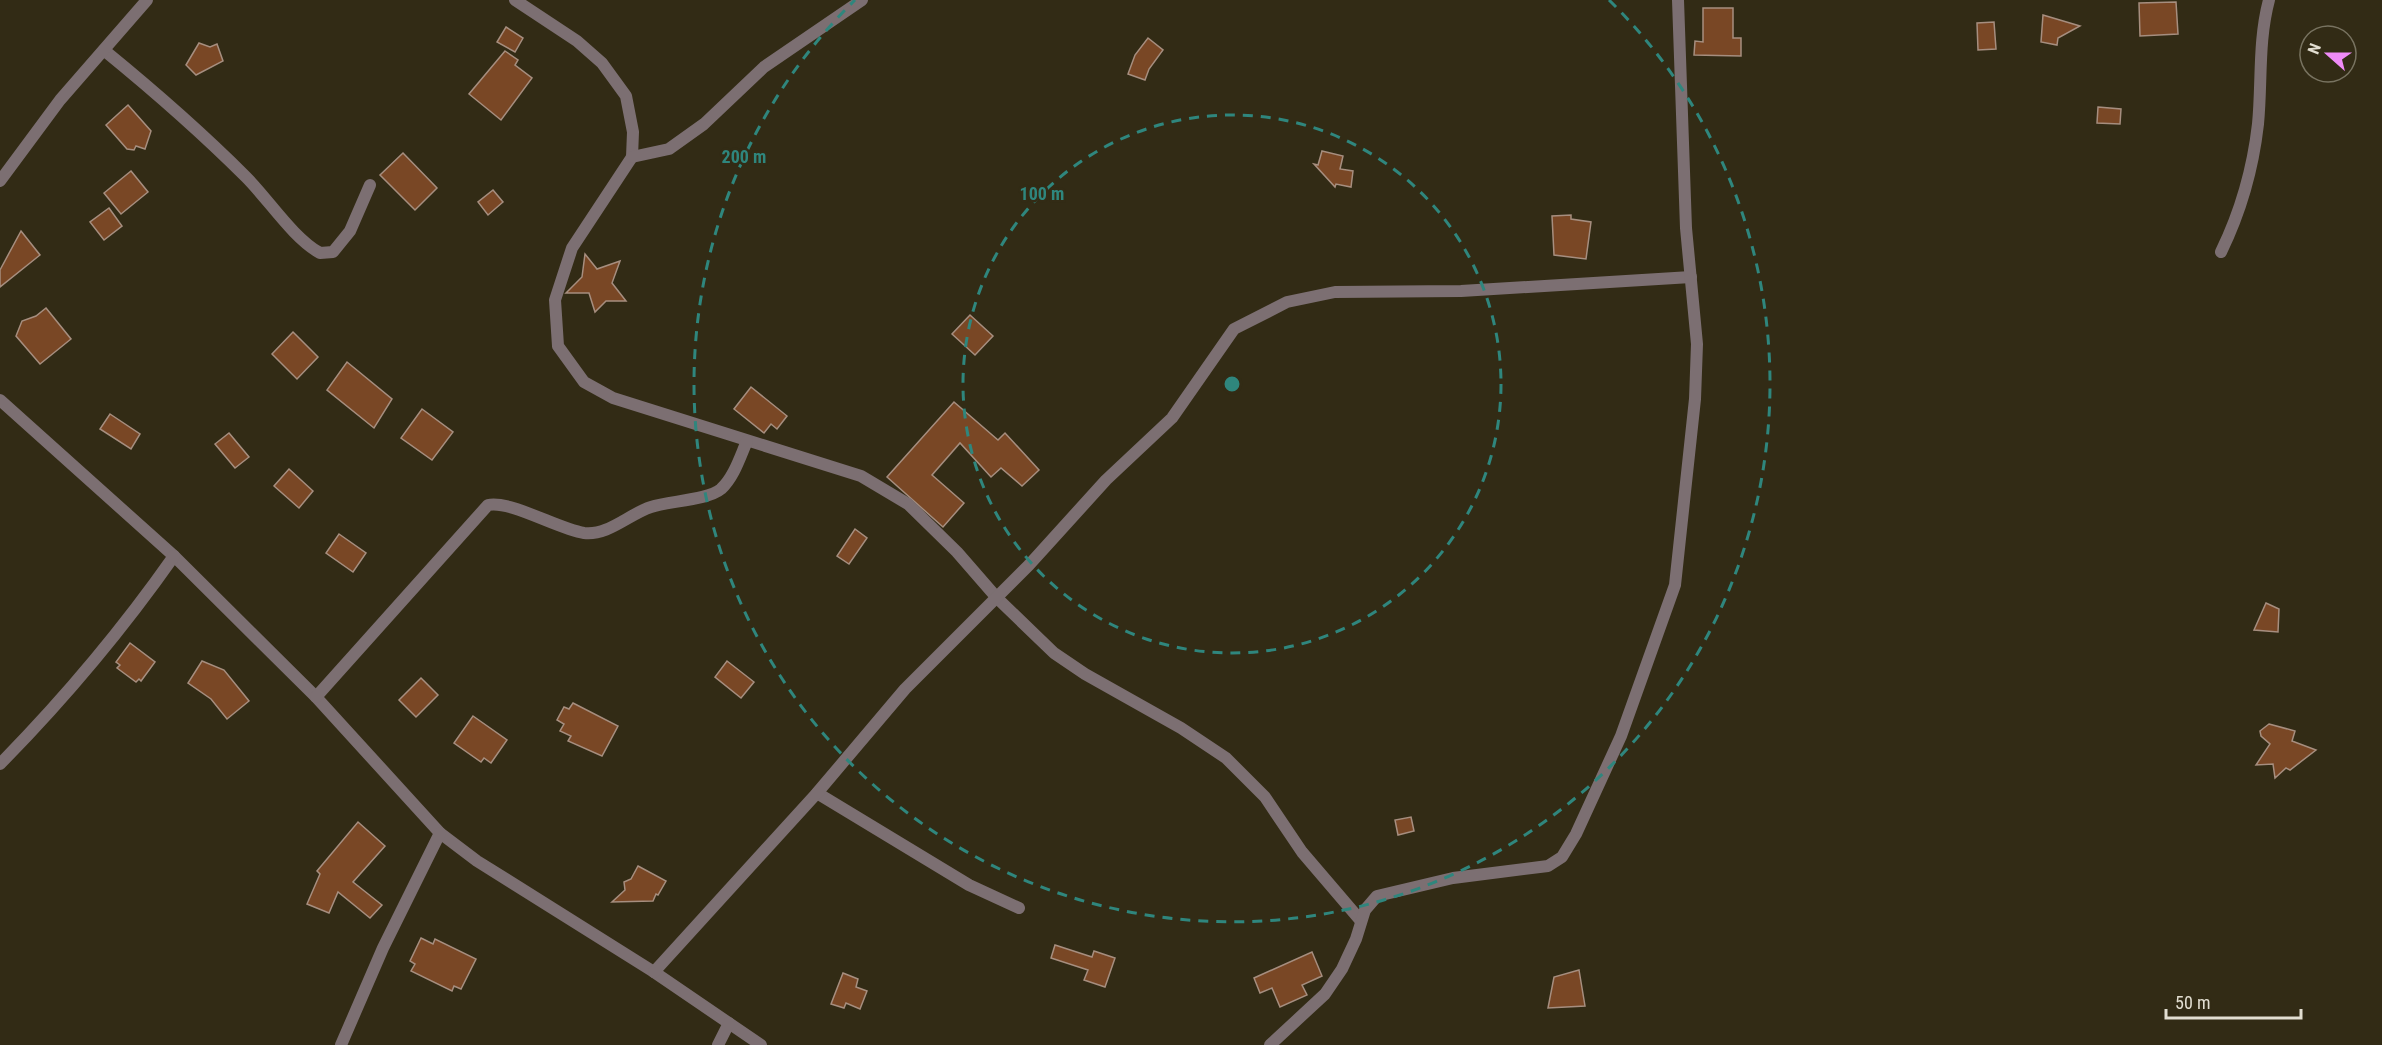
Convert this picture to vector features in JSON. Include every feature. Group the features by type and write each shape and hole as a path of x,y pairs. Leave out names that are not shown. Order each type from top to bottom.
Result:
{"street":[{"path":"0,181 60,100 147,0"},
{"path":"515,0 577,41 602,63 626,96 633,132 632,157 572,248 555,300 558,345 584,382 613,398 861,476 908,504 957,552 997,598 1054,653 1085,674 1181,728 1226,758 1265,797 1302,852 1361,921"},
{"path":"632,157 669,149 704,124 764,67 862,0"},
{"path":"1270,1045 1325,994 1342,969 1365,910 1377,896 1453,878 1548,866 1562,857 1621,736 1675,585 1695,399 1697,345 1686,228 1678,0"},
{"path":"2221,252 2235,222 2256,133 2263,35 2269,0"},
{"path":"105,51 153,90 246,177 302,239 320,253 333,252 350,231 370,185"},
{"path":"654,972 817,793 905,689 997,598 1106,480 1172,418 1234,329 1287,302 1335,292 1461,291 1691,277"},
{"path":"0,400 174,556 316,697 440,833 477,861 654,972 761,1045"},
{"path":"316,697 488,505 504,506 558,526 586,533 608,529 639,511 667,501 714,493 727,481 747,441"},
{"path":"0,765 57,705 144,599 174,556"},
{"path":"817,793 969,885 1019,908"},
{"path":"341,1045 383,948 440,833"},
{"path":"718,1045 729,1023"}],"building":[{"path":"2176,2 2178,34 2140,36 2139,3"},
{"path":"1703,8 1733,8 1733,38 1741,38 1741,56 1694,55 1695,41 1703,42"},
{"path":"2043,15 2080,26 2058,38 2057,45 2041,42"},
{"path":"1994,22 1996,49 1978,50 1977,23"},
{"path":"506,27 523,38 515,52 497,42"},
{"path":"1148,38 1163,50 1149,69 1145,80 1128,74 1135,55"},
{"path":"199,43 210,47 217,44 223,61 196,75 186,65"},
{"path":"505,51 518,60 515,65 532,78 501,120 469,94"},
{"path":"128,105 151,131 145,149 136,146 134,150 127,149 106,125"},
{"path":"2098,107 2121,109 2120,124 2097,123"},
{"path":"1322,151 1343,156 1340,169 1353,171 1351,187 1336,184 1335,187 1314,164 1318,165"},
{"path":"403,153 437,188 415,210 380,175"},
{"path":"131,171 148,192 121,214 104,193"},
{"path":"493,190 503,202 488,215 478,202"},
{"path":"109,208 122,226 104,240 90,222"},
{"path":"1571,215 1571,219 1591,222 1586,259 1554,255 1552,216"},
{"path":"21,231 40,255 0,287 0,270"},
{"path":"585,254 597,269 620,261 612,283 626,301 606,301 595,312 589,293 566,293 582,277"},
{"path":"46,308 71,339 40,364 16,336 22,321 36,316"},
{"path":"970,315 993,336 975,355 952,334"},
{"path":"293,332 318,357 297,379 272,354"},
{"path":"347,362 392,399 374,428 327,390"},
{"path":"751,387 787,416 777,429 771,424 764,433 734,409"},
{"path":"954,402 998,440 1005,433 1039,470 1022,486 1001,468 991,477 960,443 932,475 964,503 943,527 887,477"},
{"path":"422,409 453,432 432,460 401,438"},
{"path":"110,414 140,434 131,449 100,429"},
{"path":"229,433 249,457 235,468 215,444"},
{"path":"289,469 313,491 299,508 274,486"},
{"path":"855,529 867,538 849,564 837,556"},
{"path":"339,534 366,553 353,572 326,553"},
{"path":"2266,603 2279,609 2278,632 2254,630"},
{"path":"130,643 155,662 141,681 139,679 136,682 117,668 120,665 116,662"},
{"path":"202,661 224,670 249,701 227,719 211,699 188,683"},
{"path":"727,661 754,682 741,698 715,677"},
{"path":"421,678 438,695 416,717 399,700"},
{"path":"573,703 618,726 602,756 568,741 571,736 560,731 564,724 557,720 564,707 569,709"},
{"path":"473,716 507,740 491,763 484,758 481,762 454,743"},
{"path":"2269,724 2295,731 2292,741 2316,750 2290,770 2286,768 2275,778 2273,764 2256,765 2270,744 2261,736 2260,731"},
{"path":"1411,817 1414,831 1398,835 1395,820"},
{"path":"358,822 385,846 353,882 382,905 370,918 338,892 329,913 307,904 320,874 317,871"},
{"path":"638,866 666,881 658,895 656,894 653,901 612,902 625,890 624,882 631,879"},
{"path":"421,938 433,944 435,939 476,959 461,989 454,986 452,991 411,971 415,964 410,961"},
{"path":"1055,945 1092,957 1094,951 1115,958 1105,987 1084,980 1088,970 1051,958"},
{"path":"1312,952 1322,976 1302,985 1307,995 1280,1007 1272,988 1260,993 1254,978"},
{"path":"1579,970 1585,1006 1548,1008 1554,977"},
{"path":"843,973 858,979 856,987 867,991 860,1009 846,1003 844,1008 831,1004"}]}
